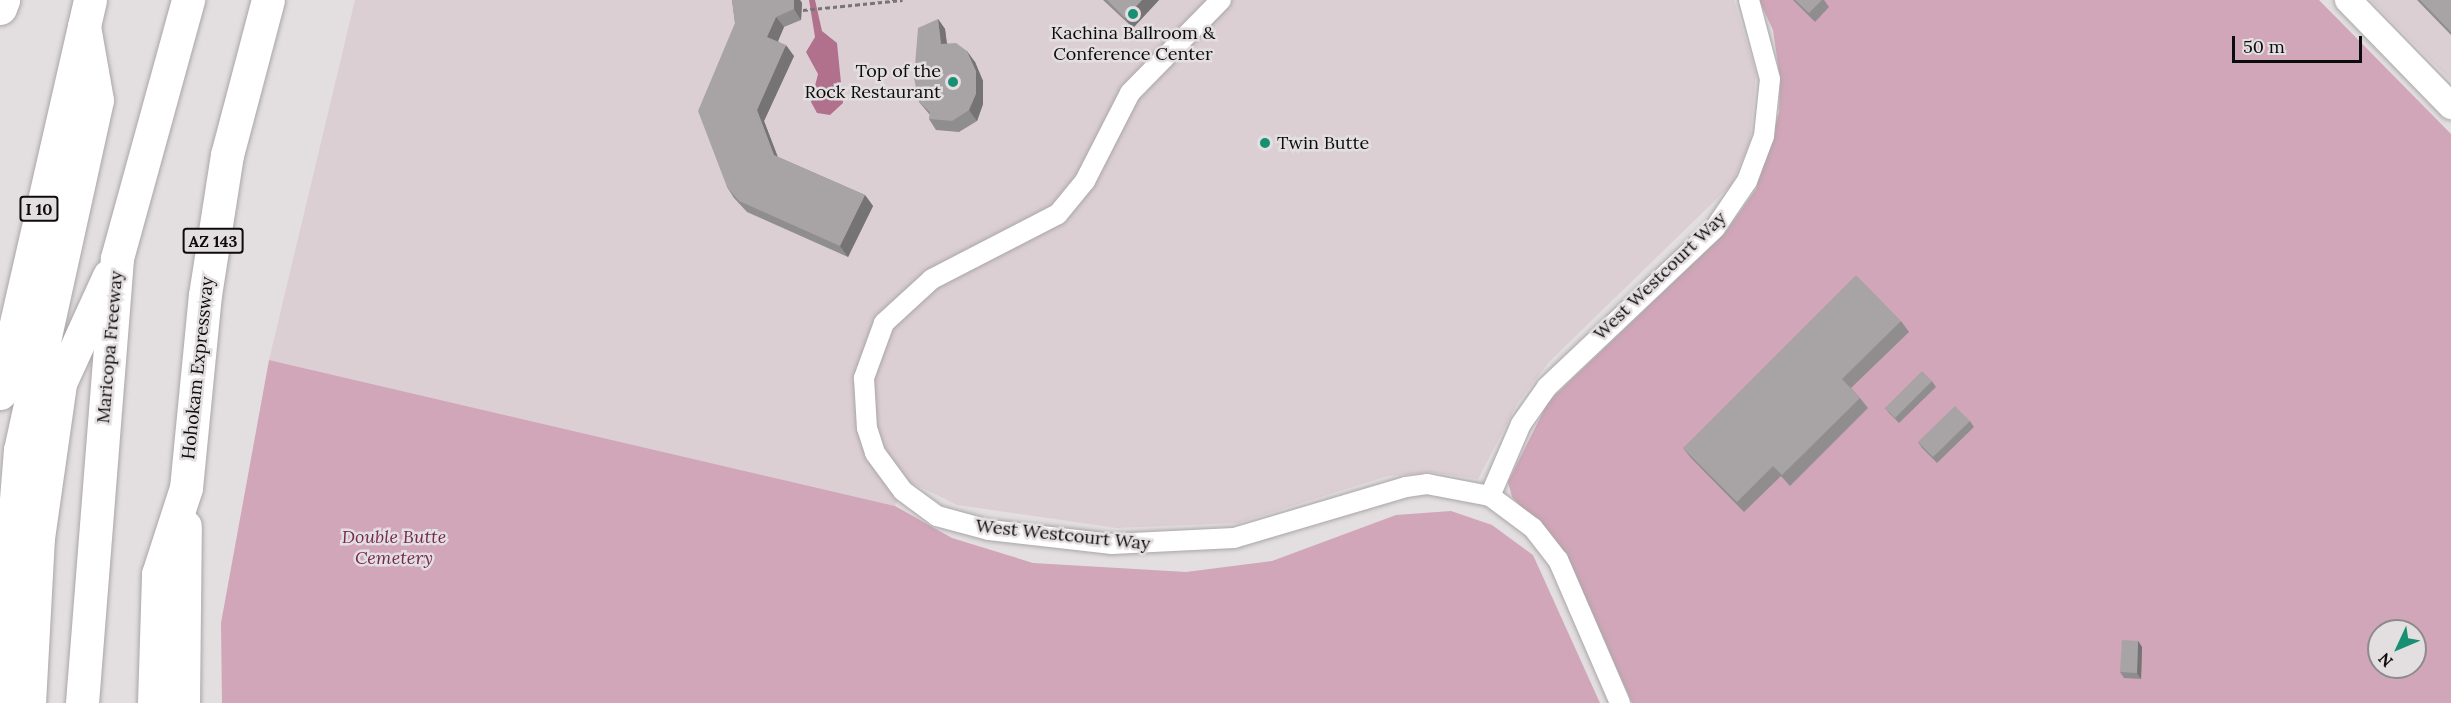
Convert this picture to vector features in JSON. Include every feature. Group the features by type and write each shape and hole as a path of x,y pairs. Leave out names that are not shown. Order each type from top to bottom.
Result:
{"highway":[{"path":"0,8 3,0"},
{"name":"Maricopa Freeway","path":"82,703 117,258 188,0"},
{"name":"Hohokam Expressway","path":"154,703 158,574 186,488 205,295 226,155 268,0"},
{"path":"0,698 20,450 97,100 87,13"},
{"name":"I 10","path":"0,393 87,13"},
{"path":"28,703 38,538 60,382 117,258"},
{"path":"183,703 186,488"}],"street":[{"name":"West Westcourt Way","path":"1221,0 1130,93 1085,181 1058,214 932,279 884,323 864,378 867,428 874,453 903,491 938,516 988,530 1112,544 1234,538 1406,487 1427,484 1490,496 1533,528 1558,560 1620,703"},
{"name":"West Westcourt Way","path":"1490,496 1521,424 1547,387 1715,228 1747,181 1764,136 1770,79 1749,0"},
{"path":"2348,0 2451,106"}],"path":[{"path":"803,10 902,0"}],"shaded area":[{"path":"355,0 1734,0 1756,74 1750,141 1732,184 1549,362 1517,404 1478,479 1430,472 1388,476 1238,523 1117,528 957,505 908,481 895,506 269,360"},
{"path":"809,0 815,0 822,31 837,43 843,103 830,115 817,113 811,102 818,74 806,52 815,37"},
{"path":"2371,0 2451,0 2451,81"}],"green space":[{"path":"1759,0 2319,0 2451,134 2451,703 1632,703 1568,557 1512,497 1508,482 1548,402 1725,233 1756,189 1779,113 1780,79 1773,30"},
{"name":"Double Butte Cemetery","path":"269,360 895,506 952,538 1033,563 1186,572 1272,561 1396,515 1451,511 1492,525 1533,555 1600,703 222,703 221,623"}],"building":[{"path":"732,0 794,0 794,9 776,17 767,37 786,45 757,110 774,155 865,195 840,246 739,201 727,187 698,111 735,23"},
{"path":"1107,0 1142,0 1125,18"},
{"path":"1795,0 1822,0 1809,13"},
{"path":"2420,0 2451,0 2451,32"},
{"name":"Top of the Rock Restaurant","path":"938,19 941,44 956,43 967,51 976,71 976,94 969,110 952,121 929,119 930,112 919,102 914,78 918,28"},
{"path":"1856,275 1901,321 1842,379 1860,398 1782,475 1773,466 1737,502 1683,448"},
{"path":"1922,371 1932,381 1895,418 1885,408"},
{"path":"1955,406 1970,421 1933,457 1918,442"},
{"path":"2122,640 2138,641 2137,673 2120,672"}],"place":[{"name":"Kachina Ballroom & Conference Center","path":"1133,14"},
{"name":"Top of the Rock Restaurant","path":"953,82"},
{"name":"Twin Butte","path":"1265,143"}]}
